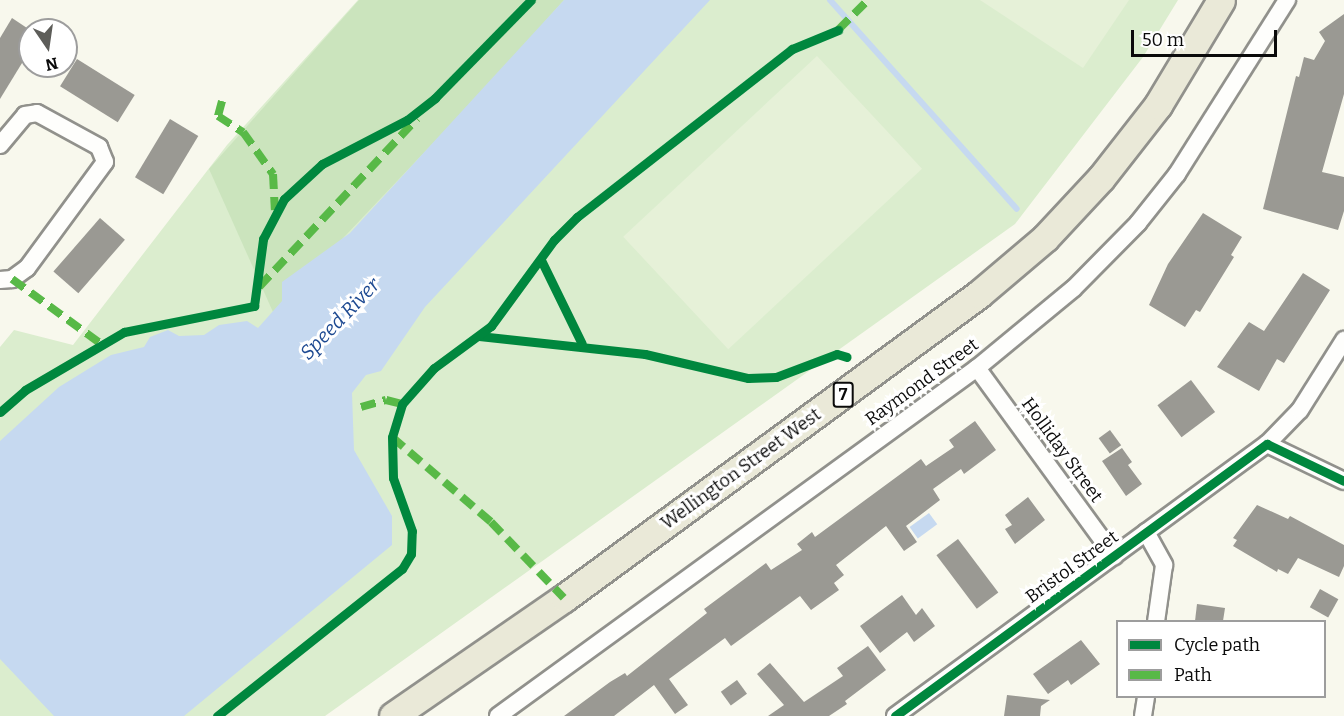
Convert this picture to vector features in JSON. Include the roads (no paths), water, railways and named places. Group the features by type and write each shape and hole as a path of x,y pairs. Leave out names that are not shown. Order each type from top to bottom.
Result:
{"main road":[{"name":"Wellington Street West","path":"393,716 564,598 987,287 1045,238 1101,178 1158,105 1221,0"}],"street":[{"name":"Raymond Street","path":"498,716 977,368 1073,289 1138,223 1217,116 1287,0"},
{"path":"0,145 25,115 37,113 99,147 105,162 27,268 12,279 0,280"},
{"name":"Bristol Street","path":"899,715 1267,444 1300,410 1344,340"},
{"name":"Holliday Street","path":"977,368 1114,556"},
{"path":"1267,444 1344,481"},
{"path":"1146,532 1164,565 1156,620"},
{"path":"1143,716 1146,698"}],"water":[{"name":"Speed River","path":"564,0 710,0 425,307 381,371 366,375 352,393 354,450 392,516 392,545 184,716 54,716 0,659 0,441 59,387 111,355 144,347 150,337 168,330 179,336 204,335 219,325 247,321 258,328 282,301 282,282 350,233"},
{"path":"929,513 937,524 918,538 910,527"}],"waterway":[{"path":"830,0 1017,209"}]}
